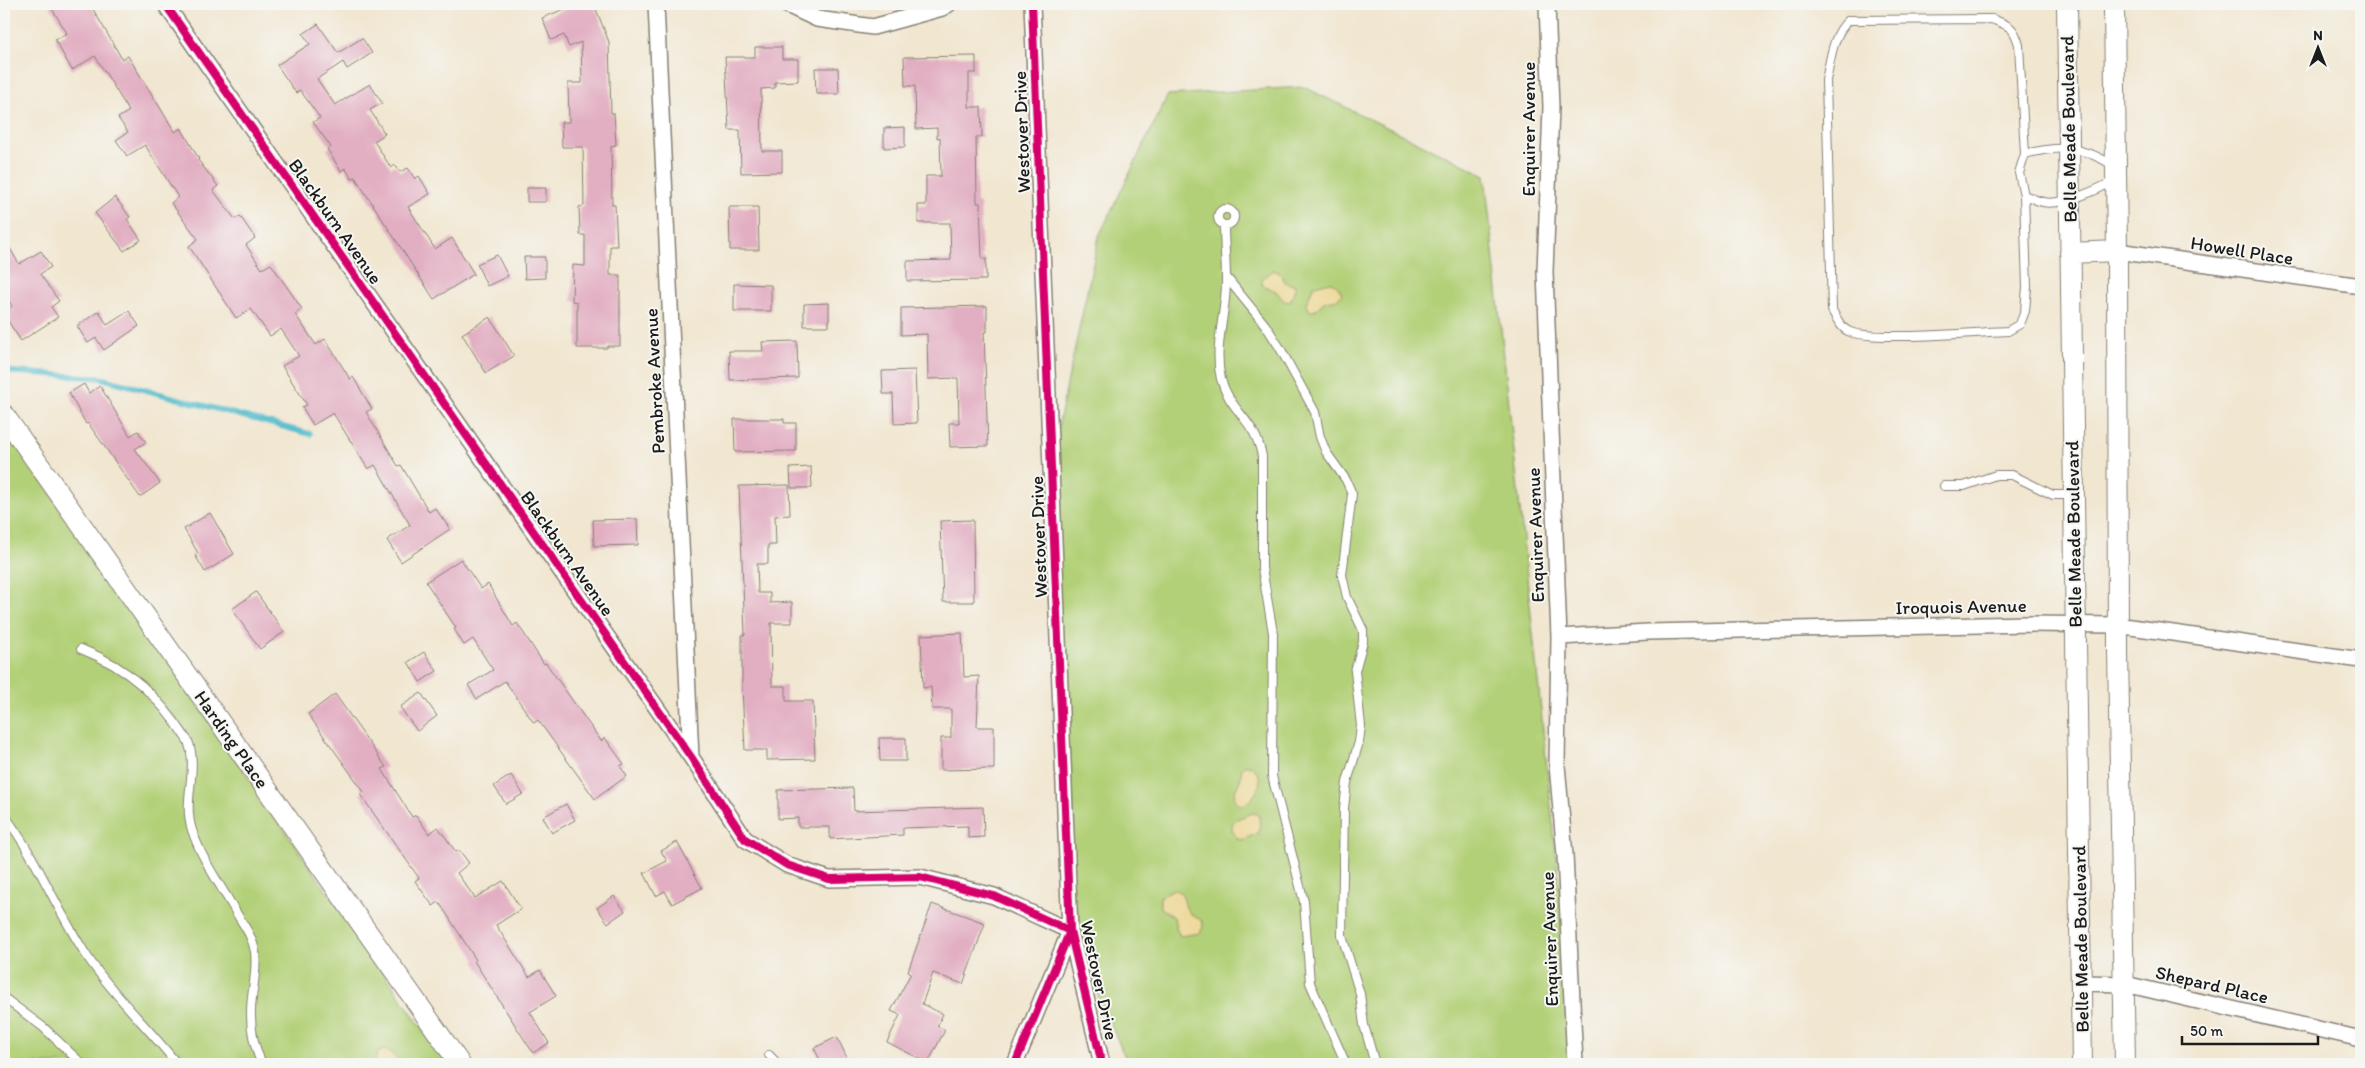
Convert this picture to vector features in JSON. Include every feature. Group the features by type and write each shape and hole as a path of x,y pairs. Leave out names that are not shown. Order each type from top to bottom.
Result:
{"main road":[{"name":"Belle Meade Boulevard","path":"2067,4 2074,624 2082,1064"},
{"path":"2114,4 2117,252 2117,625 2126,1064"},
{"path":"2070,253 2117,252"},
{"name":"Harding Place","path":"4,415 460,1064"}],"street":[{"name":"Blackburn Avenue","path":"165,4 691,756 745,839 787,865 829,879 920,877 994,896 1070,931"},
{"name":"Pembroke Avenue","path":"656,4 691,756"},
{"path":"786,4 817,19 873,27 942,8 949,4"},
{"name":"Westover Drive","path":"1032,4 1070,931 1102,1064"},
{"name":"Enquirer Avenue","path":"1546,4 1551,107 1545,272 1559,637 1557,765 1565,855 1575,1064"},
{"name":"Howell Place","path":"2117,252 2361,286"},
{"name":"Iroquois Avenue","path":"1559,637 1668,632 2074,624 2117,625 2361,660"},
{"path":"1015,1064 1070,931"},
{"name":"Shepard Place","path":"2082,982 2125,984 2361,1039"}],"lane":[{"path":"1992,19 2010,27 2016,33 2018,45 2025,154 2019,173 2024,195 2027,287 2025,311 2020,324 2008,331 1876,336 1848,332 1832,310 1826,80 1840,28 1849,20 1992,19"},
{"path":"2024,195 2044,203 2086,195 2116,173 2085,150 2068,148 2046,149 2025,154"},
{"path":"1224,226 1227,278 1218,348 1220,370 1228,397 1250,423 1256,435 1263,463 1262,568 1273,633 1273,783 1304,902 1310,983 1346,1064"},
{"path":"1227,278 1266,326 1280,348 1315,412 1320,437 1326,452 1352,494 1342,575 1347,597 1363,630 1363,642 1355,671 1361,726 1359,742 1347,782 1344,808 1342,936 1360,994 1365,1030 1375,1064"},
{"path":"1944,486 1964,486 1996,475 2012,475 2053,495 2073,495"},
{"path":"81,649 114,664 137,680 188,740 192,752 187,810 191,829 204,859 248,931 254,945 255,971 251,1030 262,1064"},
{"path":"4,815 22,838 60,911 91,962 177,1064"},
{"path":"4,998 51,1035 82,1064"},
{"path":"769,1055 778,1064"}],"green space":[{"path":"1304,87 1485,175 1578,1064 1128,1064 1070,931 1050,464 1099,236 1168,95"},
{"path":"4,426 447,1064 4,1064"}],"sand":[{"path":"1274,270 1280,273 1285,282 1296,286 1290,302 1284,301 1276,291 1262,285 1262,279"},
{"path":"1331,282 1337,286 1342,294 1334,300 1325,301 1314,311 1310,311 1306,303 1314,286"},
{"path":"1246,765 1252,766 1260,778 1260,784 1250,800 1240,805 1234,795 1241,778 1242,768"},
{"path":"1253,813 1258,814 1260,823 1258,833 1242,840 1238,839 1232,830 1232,824 1237,819"},
{"path":"1172,890 1180,892 1189,913 1202,921 1203,927 1200,933 1180,936 1174,917 1160,908 1160,897"},
{"path":"384,1050 391,1052 400,1064 374,1064 377,1054"}],"building":[{"path":"49,4 90,4 122,59 128,56 175,132 181,128 198,160 218,186 213,190 235,219 240,216 255,238 246,245 262,269 271,264 302,309 295,314 316,345 325,339 350,379 353,377 372,409 366,412 398,466 401,465 429,512 435,508 450,529 401,562 387,540 410,525 375,465 368,469 333,413 313,425 302,407 307,405 282,366 299,356 281,329 270,336 251,309 236,318 189,246 198,239 171,203 178,197 145,145 127,156 116,140 128,132 118,118 129,111 95,56 72,70 55,40 67,33"},
{"path":"577,4 594,4 609,42 611,113 614,113 616,145 611,146 612,205 615,205 617,246 610,246 610,275 620,275 620,346 607,346 607,348 577,348 577,302 572,301 573,265 585,266 585,235 580,235 579,207 584,206 583,147 562,147 561,122 569,122 568,83 582,83 581,42 569,47 564,35 551,40 542,18"},
{"path":"318,24 338,53 362,38 372,53 347,69 343,62 317,79 335,105 370,84 382,103 370,110 385,134 374,141 391,168 395,165 400,172 408,168 415,179 419,176 430,194 408,207 435,249 452,238 474,274 434,299 355,177 352,179 345,168 341,171 327,149 331,147 313,122 320,118 300,90 296,93 277,65 310,44 303,34"},
{"path":"755,47 782,47 782,59 798,59 798,81 775,82 775,88 761,89 762,151 782,151 782,172 741,173 740,130 729,130 725,57 755,57"},
{"path":"976,56 976,73 969,73 969,107 981,107 982,137 976,137 977,203 980,203 982,259 986,259 986,280 907,281 907,261 951,260 950,223 918,223 918,205 926,205 926,176 941,176 940,137 937,138 937,128 916,129 915,86 905,86 904,57"},
{"path":"815,68 838,68 839,94 816,94"},
{"path":"905,127 905,147 884,148 884,128"},
{"path":"527,188 546,188 546,202 527,202"},
{"path":"115,197 130,217 127,219 141,240 124,251 95,213"},
{"path":"729,207 758,207 759,250 730,250"},
{"path":"4,238 19,264 41,251 51,267 40,274 59,301 51,307 58,317 21,341 4,315 4,312 12,306 4,292"},
{"path":"497,255 508,276 487,286 477,264"},
{"path":"524,257 545,257 545,278 525,279"},
{"path":"734,284 771,285 771,311 734,311"},
{"path":"829,303 829,326 804,326 804,304"},
{"path":"987,306 987,332 984,332 988,446 950,447 949,423 959,423 958,378 928,379 927,334 901,335 901,308"},
{"path":"99,311 107,325 129,311 139,326 104,350 96,338 88,343 77,326"},
{"path":"490,317 514,356 486,373 462,334"},
{"path":"797,341 798,378 730,380 729,351 763,351 762,342"},
{"path":"915,370 917,423 894,424 893,394 883,394 882,371"},
{"path":"84,384 89,393 100,386 130,436 138,431 146,442 135,449 160,483 140,497 88,423 86,424 69,393"},
{"path":"734,419 784,419 784,423 796,423 796,451 735,452"},
{"path":"811,467 812,488 791,488 790,468"},
{"path":"789,485 790,515 775,516 776,545 768,545 768,564 757,564 758,593 770,593 770,603 792,602 792,623 771,623 772,686 786,686 786,701 813,701 815,759 767,760 767,750 745,750 742,635 745,635 739,486"},
{"path":"210,513 234,554 205,572 195,555 198,553 184,529"},
{"path":"637,519 638,545 594,546 593,520"},
{"path":"973,520 974,602 943,602 940,521"},
{"path":"461,559 481,589 488,584 513,626 517,623 544,664 546,663 601,741 605,738 624,764 620,766 627,776 595,799 538,720 534,723 505,681 477,699 468,685 493,670 473,639 464,645 454,629 456,628 426,582"},
{"path":"256,592 284,632 260,649 232,609"},
{"path":"962,633 964,677 979,676 977,727 994,727 994,769 941,770 941,738 951,738 951,709 932,709 931,687 923,688 921,635"},
{"path":"424,652 437,671 420,682 408,662"},
{"path":"421,693 437,716 417,731 400,707"},
{"path":"335,694 386,767 382,769 412,817 416,815 429,834 438,827 456,852 459,850 469,863 457,873 475,898 503,881 521,909 496,925 529,977 540,970 556,996 530,1012 549,1043 533,1053 439,902 433,906 415,881 419,878 360,794 364,792 308,714"},
{"path":"879,738 906,738 906,761 880,761"},
{"path":"511,775 523,794 506,804 494,786"},
{"path":"853,788 854,811 983,807 984,837 968,838 968,826 903,828 903,835 830,839 830,827 798,827 798,818 778,819 778,790"},
{"path":"566,804 575,820 552,833 543,817"},
{"path":"677,842 702,888 672,904 665,891 656,896 644,873 667,861 661,851"},
{"path":"614,896 625,911 608,923 597,908"},
{"path":"932,904 985,923 963,984 933,973 922,1004 943,1014 937,1026 945,1030 928,1063 887,1042 900,1015 891,1011 911,973 908,971"},
{"path":"837,1037 850,1064 822,1064 814,1048"}],"waterway":[{"path":"4,371 101,378 310,434"}],"cycle path":[{"path":"165,4 691,757 745,839 787,865 829,879 920,877 994,896 1070,931 1015,1064"},
{"path":"1032,4 1070,931 1102,1064"}]}
